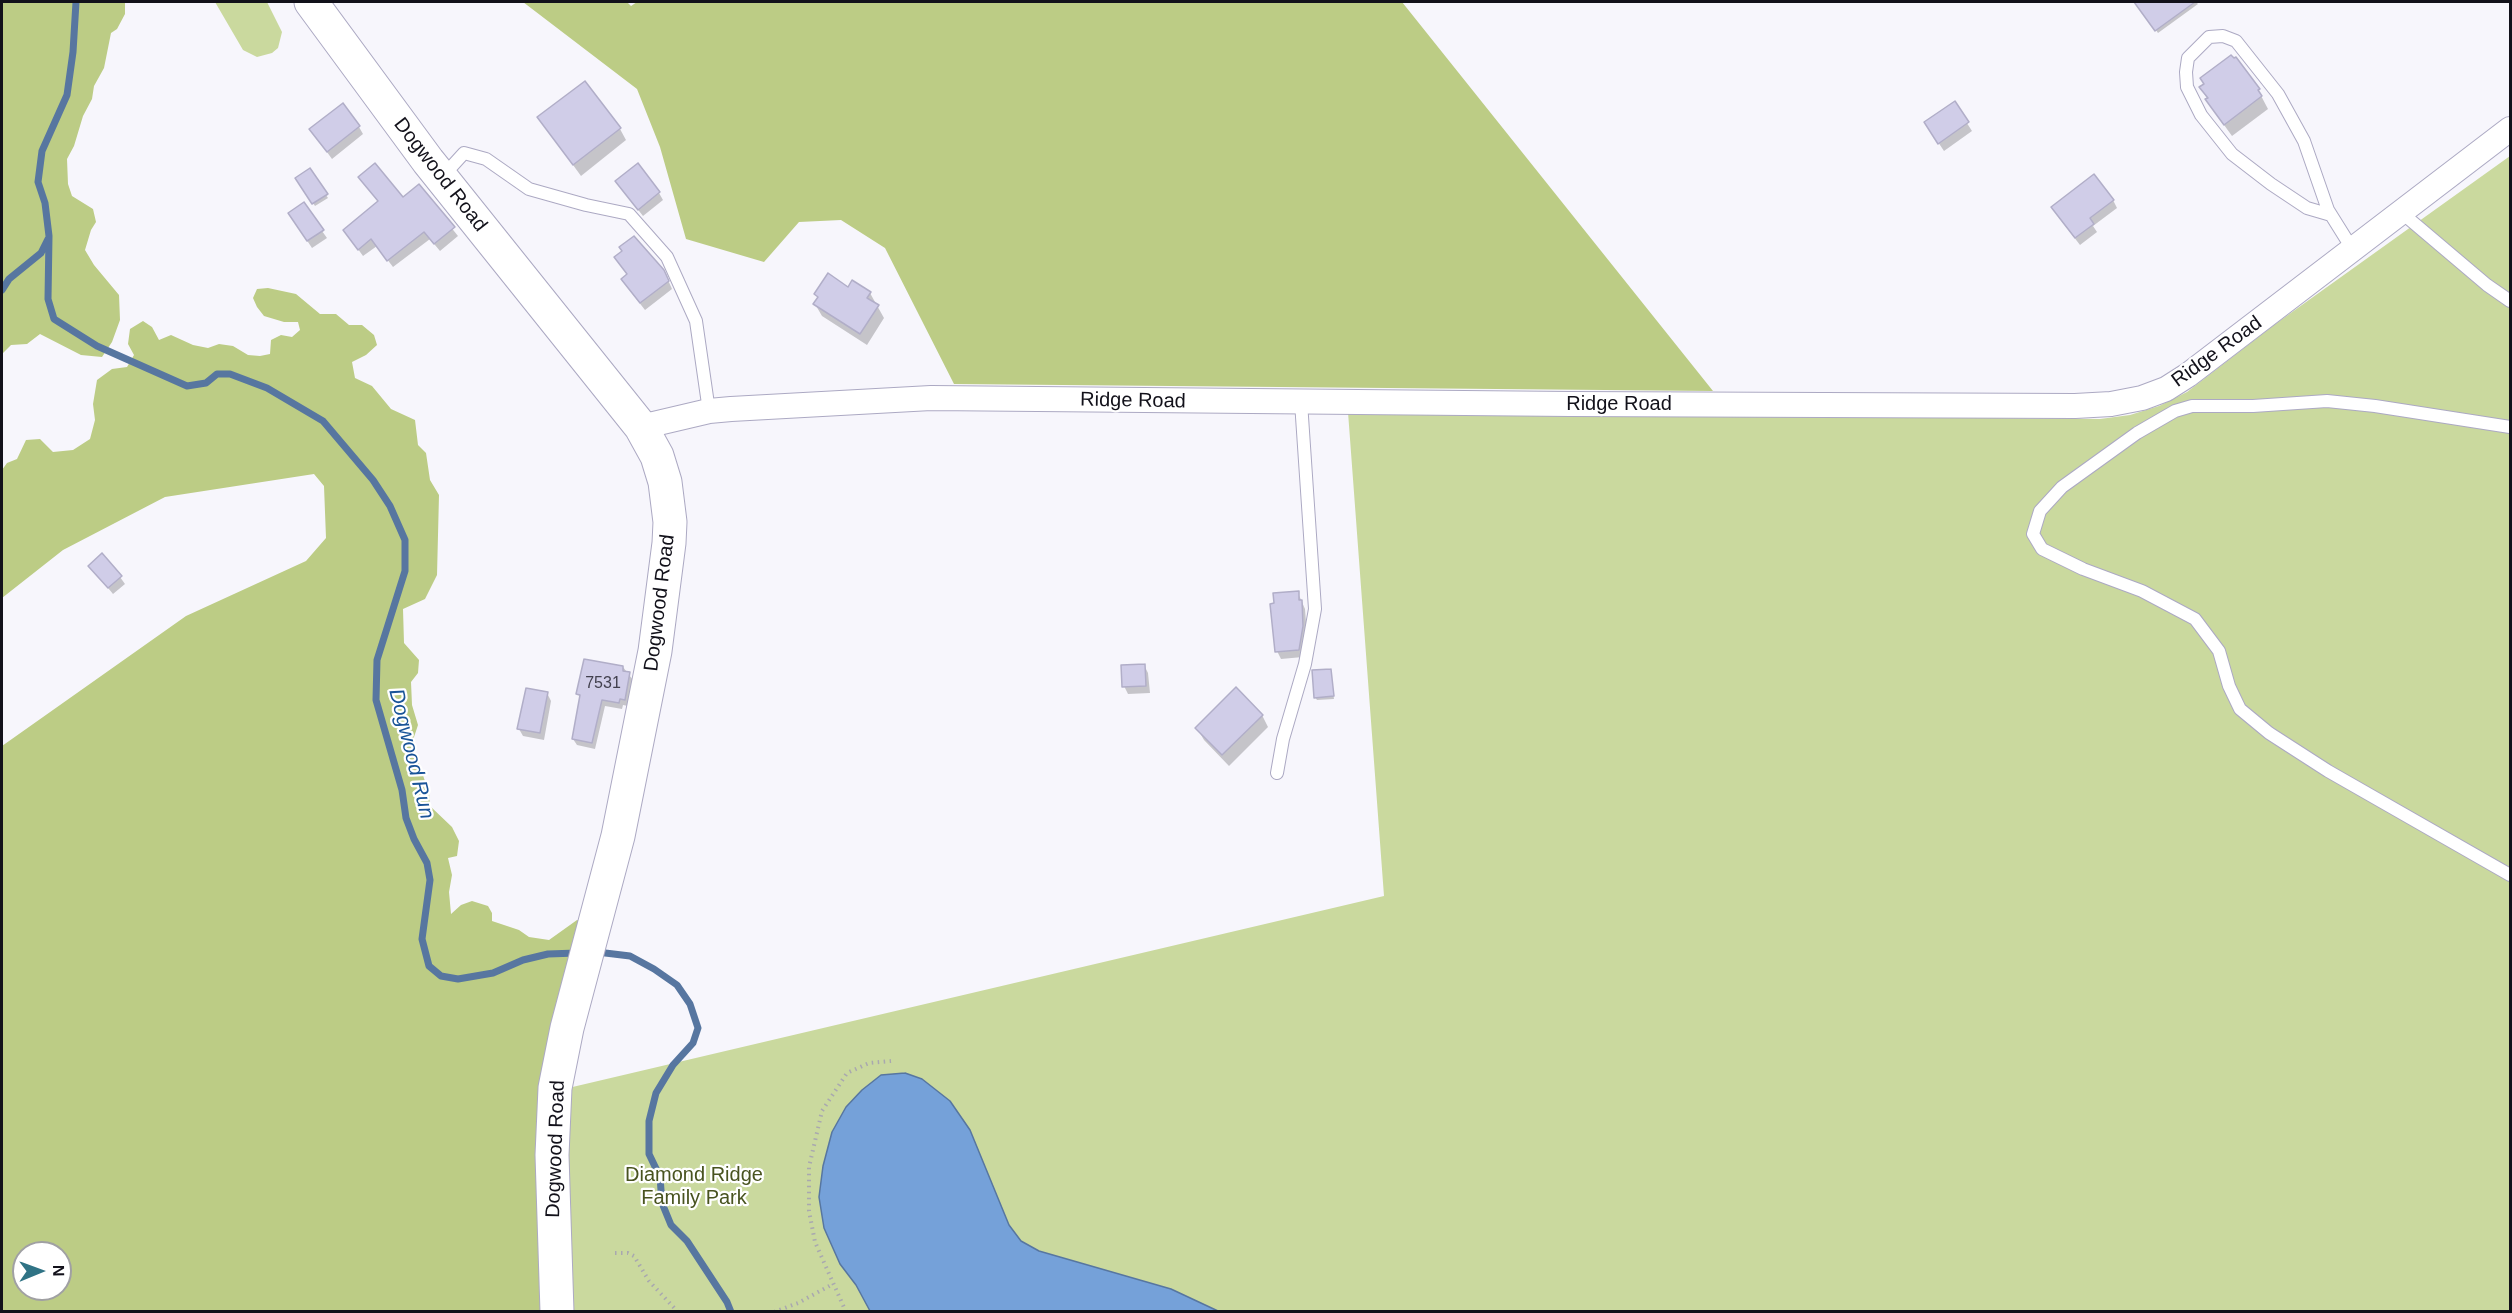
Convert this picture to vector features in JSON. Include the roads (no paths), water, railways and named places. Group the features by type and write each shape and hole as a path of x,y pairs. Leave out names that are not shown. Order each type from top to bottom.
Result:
{"street":[{"name":"Dogwood Road","path":"311,2 441,179 640,427 657,456 665,482 670,522 662,614 618,836 560,1059 553,1119 553,1207 557,1311"},
{"name":"Ridge Road","path":"640,427 709,411 931,398 2075,406 2111,404 2166,389 2188,375 2511,129"}],"lane":[{"path":"2331,215 2307,208 2232,154 2201,115 2187,87 2186,72 2188,58 2209,37 2223,36 2236,41 2278,94 2304,141 2331,215 2353,250"},
{"path":"441,179 464,153 486,159 530,189 586,205 629,214 667,257 696,321 709,411"},
{"path":"2402,213 2487,285 2511,301"},
{"path":"2511,427 2327,401 2253,406 2192,406 2175,411 2137,433 2062,487 2040,511 2033,534 2042,549 2083,569 2142,591 2195,619 2219,651 2229,686 2240,709 2269,733 2328,771 2511,875"},
{"path":"1276,773 1283,739 1305,664 1316,609 1301,402"}],"water":[{"path":"905,1073 922,1079 950,1101 970,1130 1009,1225 1021,1241 1039,1251 1171,1289 1218,1311 870,1311 856,1285 840,1264 824,1228 819,1197 823,1166 832,1132 846,1107 881,1075"}],"waterway":[{"name":"Dogwood Run","path":"76,2 73,52 67,95 42,151 38,182 45,203 49,236 48,299 54,319 97,346 187,386 206,383 217,374 230,374 267,388 323,421 373,480 390,506 405,540 405,571 377,660 376,700 402,790 406,818 427,863 430,880 422,939 429,966 441,976 458,979 493,973 523,960 548,954 577,953"},
{"path":"2,290 9,279 41,253 48,239"},
{"name":"Dogwood Run","path":"597,952 630,956 654,969 677,985 690,1004 698,1028 693,1043 673,1065 656,1093 649,1121 649,1154 660,1177 662,1203 671,1225 687,1241 727,1302 731,1312"}],"park label":[{"name":"Diamond Ridge Family Park","path":"694,1186"}]}
